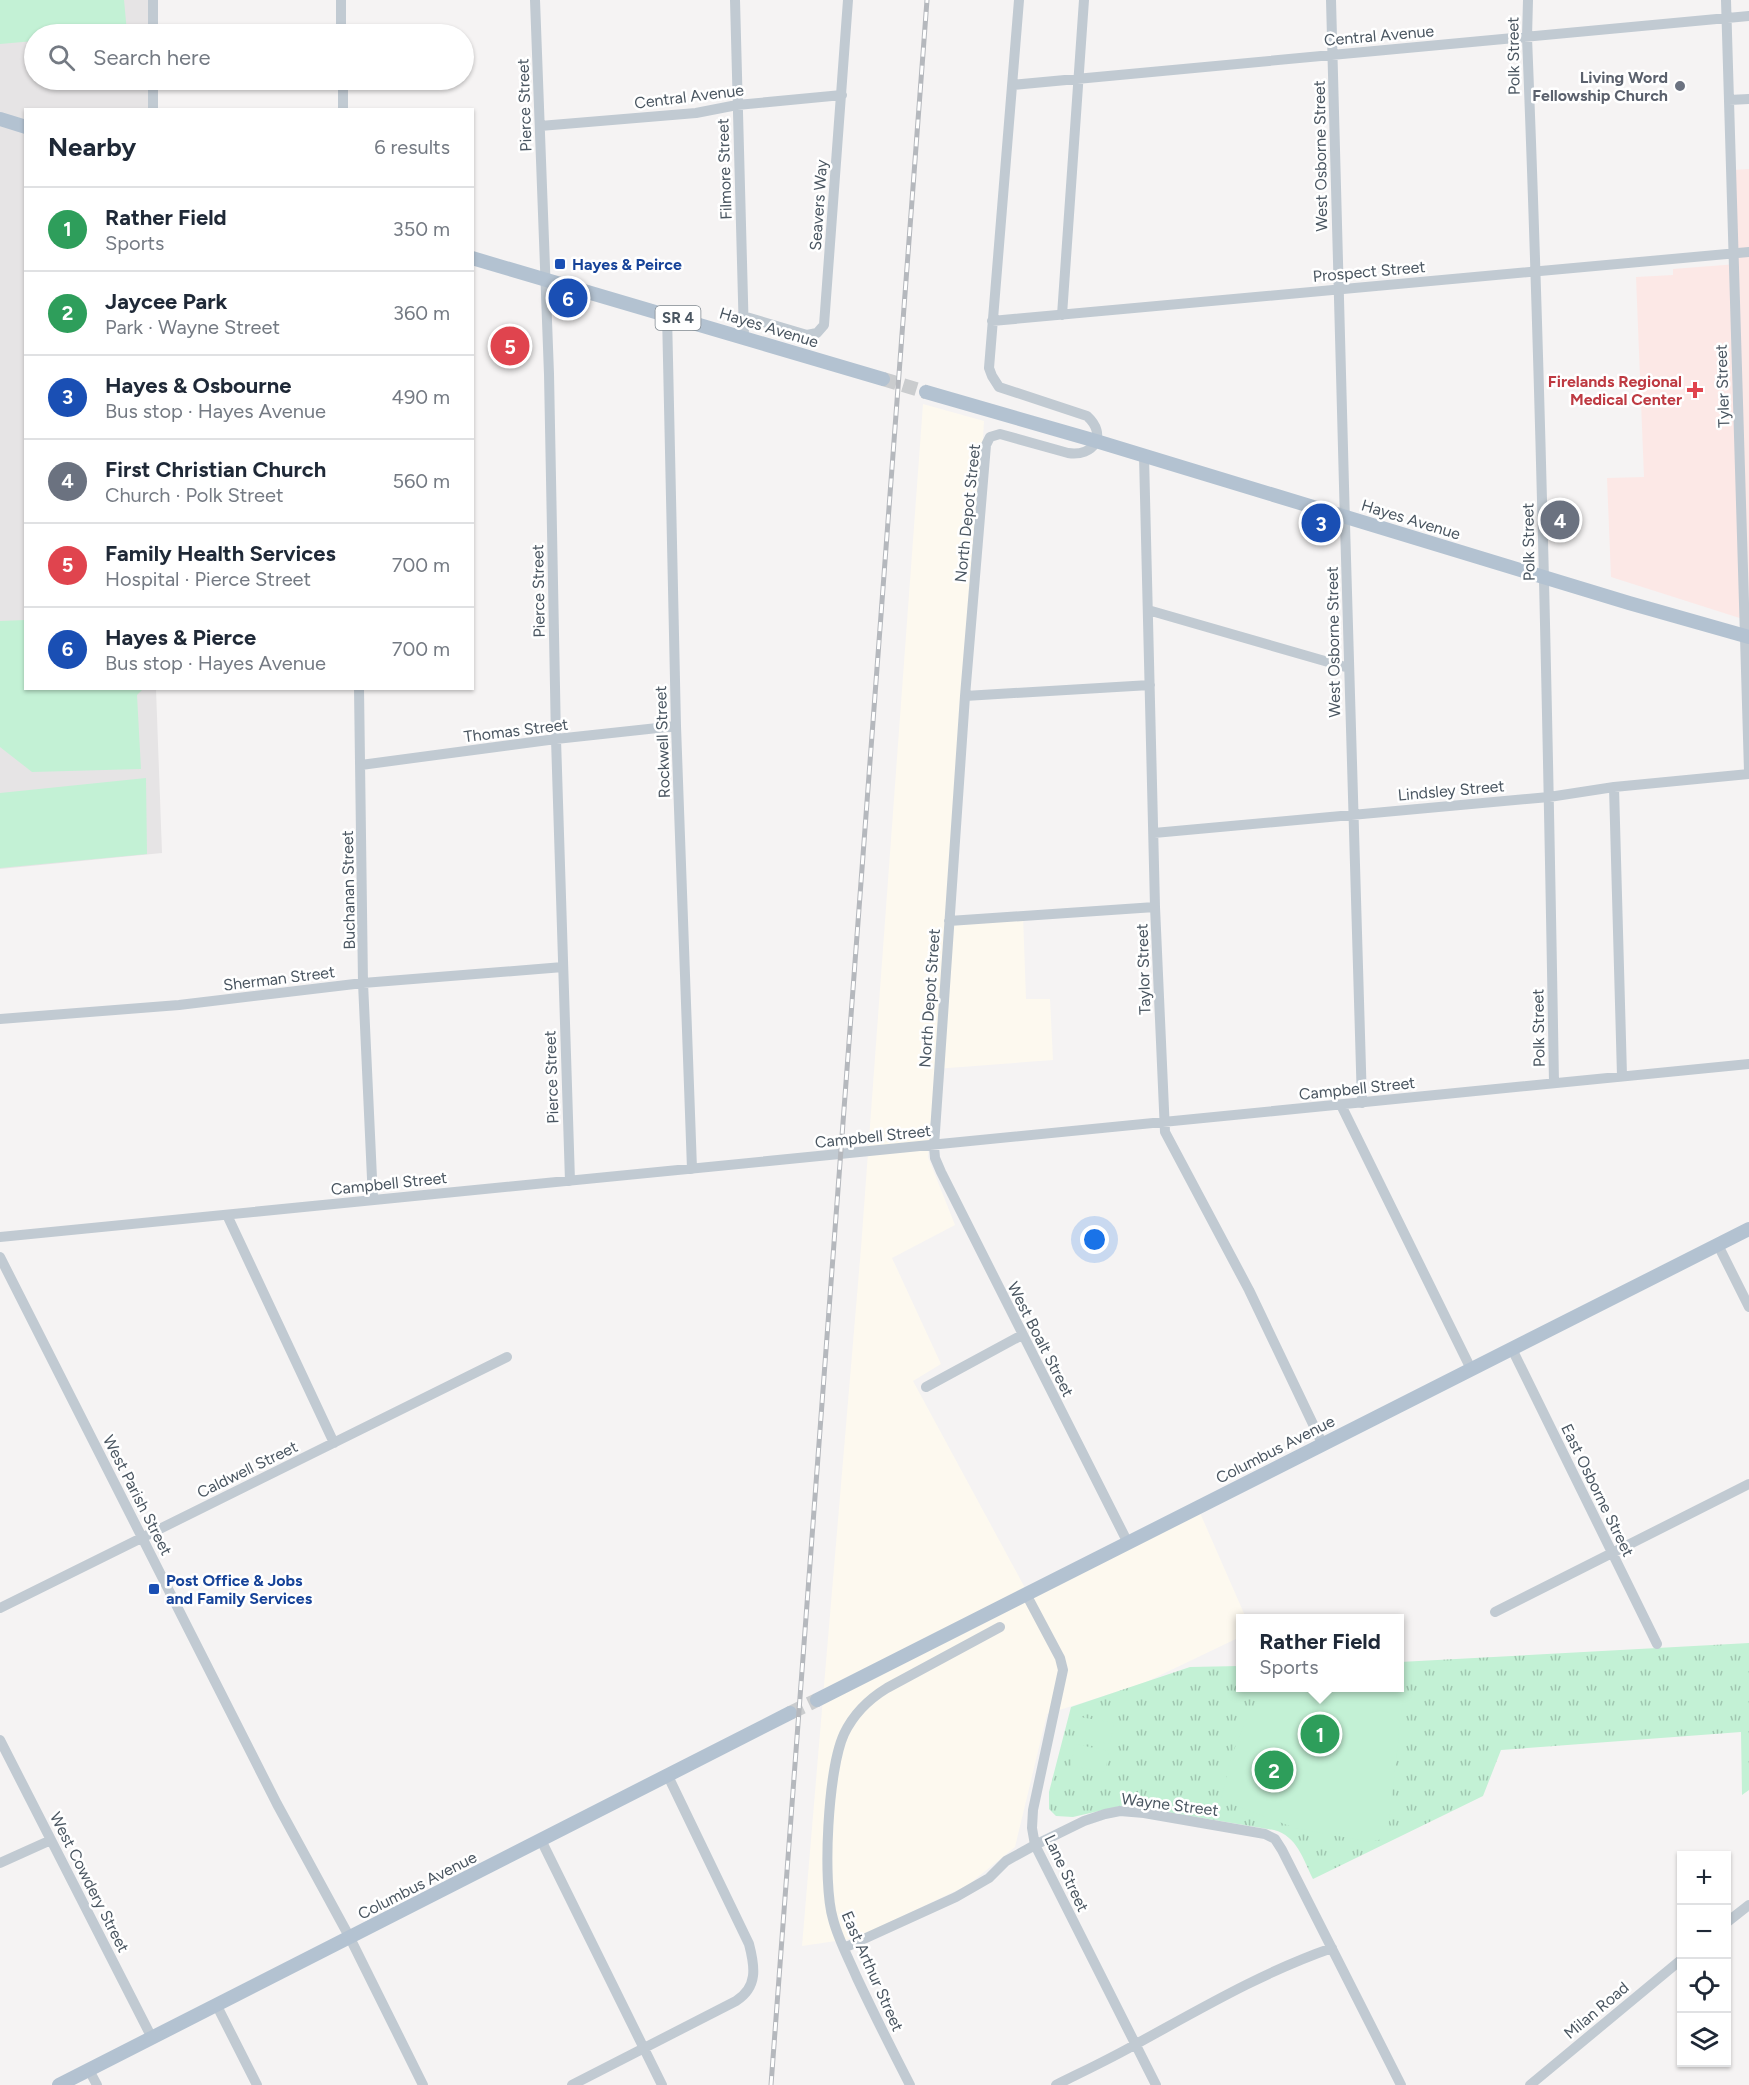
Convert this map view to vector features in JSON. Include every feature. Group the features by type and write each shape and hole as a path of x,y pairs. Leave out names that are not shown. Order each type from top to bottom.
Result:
{"main road":[{"path":"0,119 24,126"},
{"name":"Hayes Avenue","path":"474,259 883,379"},
{"name":"Hayes Avenue","path":"926,392 1346,516 1544,578 1747,636"},
{"name":"Columbus Avenue","path":"817,1700 1749,1229"},
{"name":"Columbus Avenue","path":"59,2085 790,1713"}],"street":[{"path":"153,0 153,24"},
{"path":"340,0 341,24"},
{"name":"Pierce Street","path":"536,0 549,374 556,739 570,1181"},
{"name":"Filmore Street","path":"735,0 744,337"},
{"name":"Seavers Way","path":"743,316 807,335 817,333 824,325 848,0"},
{"path":"1019,0 989,368 997,384 1007,390 1087,416 1096,428 1096,441"},
{"path":"1062,315 1084,0"},
{"name":"West Osborne Street","path":"1331,0 1352,814 1362,1103"},
{"name":"Polk Street","path":"1528,0 1527,37 1544,578 1554,1083"},
{"name":"Tyler Street","path":"1726,0 1732,254 1747,636 1749,772"},
{"name":"Central Avenue","path":"1012,85 1749,16"},
{"path":"153,90 153,108"},
{"path":"343,90 344,108"},
{"name":"Central Avenue","path":"540,126 696,113 737,105 842,95"},
{"path":"1729,100 1749,99"},
{"name":"Prospect Street","path":"992,321 1749,252"},
{"name":"Rockwell Street","path":"667,314 676,726 692,1169"},
{"name":"North Depot Street","path":"934,1146 965,696 987,441 996,434 1004,434 1076,454 1089,450 1096,441"},
{"name":"Taylor Street","path":"1144,456 1155,907 1165,1132 1249,1290 1322,1443"},
{"path":"1148,610 1349,668"},
{"path":"965,696 1150,685"},
{"name":"Buchanan Street","path":"359,690 363,983 373,1200"},
{"name":"Thomas Street","path":"361,765 556,739 676,726"},
{"name":"Lindsley Street","path":"1154,833 1549,796 1749,772"},
{"path":"1614,788 1622,1076"},
{"path":"949,921 1155,907"},
{"name":"Sherman Street","path":"0,1019 179,1005 363,983 562,967"},
{"name":"Campbell Street","path":"0,1237 1749,1064"},
{"path":"1341,1105 1471,1369"},
{"name":"West Boalt Street","path":"934,1146 940,1172 1128,1543"},
{"path":"227,1215 334,1443"},
{"path":"1718,1245 1749,1307"},
{"name":"West Parish Street","path":"0,1257 277,1804 350,1938 423,2085"},
{"path":"926,1387 1022,1335"},
{"name":"East Osborne Street","path":"1512,1348 1657,1644"},
{"name":"Caldwell Street","path":"0,1608 507,1357"},
{"path":"1495,1612 1749,1484"},
{"name":"Lane Street","path":"1026,1594 1060,1658 1063,1670 1033,1809 1032,1828 1035,1845 1156,2085"},
{"name":"East Arthur Street","path":"910,2085 844,1948 831,1911 828,1881 829,1827 832,1786 839,1747 846,1729 864,1706 887,1688 1000,1627"},
{"name":"West Cowdery Street","path":"0,1740 153,2038"},
{"path":"572,2085 736,2001 747,1992 753,1981 751,1950 745,1933 668,1776"},
{"name":"Wayne Street","path":"844,1948 956,1897 989,1878 1006,1861 1035,1845 1093,1818 1120,1811 1159,1815 1273,1837 1332,1948"},
{"path":"0,1863 51,1840"},
{"path":"541,1840 662,2085"},
{"path":"1731,1919 1749,1905"},
{"path":"1056,2085 1136,2045 1254,1980 1292,1962 1332,1948 1401,2085"},
{"name":"Milan Road","path":"1530,2085 1677,1963"},
{"path":"217,2006 257,2085"},
{"path":"89,2070 97,2085"}],"shaded area":[{"path":"0,0 153,0 153,24 24,24 24,90 153,90 153,108 24,108 24,690 156,690 162,853 0,869"},
{"name":"Firelands Regional Medical Center","path":"1749,169 1749,621 1611,577 1607,478 1644,477 1636,277 1673,275 1673,269 1737,264 1734,170"},
{"path":"923,404 984,421 954,919 1023,915 1026,999 1050,999 1053,1060 935,1069 928,1157 955,1225 892,1258 941,1364 913,1381 1025,1588 1197,1506 1244,1614 1236,1614 1236,1639 1144,1683 1047,1714 1015,1847 968,1885 856,1938 802,1946 861,1248"}],"green space":[{"path":"0,0 124,0 126,24 24,24 24,42 0,44"},
{"path":"24,620 24,690 142,690 137,695 141,769 32,772 0,747 0,621"},
{"path":"146,778 147,854 0,868 0,793"},
{"path":"1749,1643 1749,1790 1742,1795 1741,1732 1501,1750 1483,1796 1313,1879 1294,1843 1282,1833 1274,1830 1125,1805 1073,1817 1056,1816 1049,1809 1049,1792 1071,1707 1190,1667 1236,1666 1236,1692 1404,1692 1404,1662"},
{"path":"1272,1692 1404,1692 1387,1838 1370,1842 1295,1828 1221,1800 1231,1757 1250,1711"},
{"path":"1080,1717 1114,1723 1110,1744 1076,1738"},
{"path":"1075,1744 1109,1751 1105,1772 1071,1766"}],"tunnel":[{"path":"883,379 926,392"},
{"path":"790,1713 817,1700"}],"railway":[{"path":"771,2085 927,0"}],"place":[{"name":"Living Word Fellowship Church","path":"1680,86"},
{"name":"Hayes & Peirce","path":"560,264"},
{"name":"Hayes & Pierce","path":"568,298"},
{"name":"Family Health Services","path":"510,346"},
{"name":"Firelands Regional Medical Center","path":"1695,390"},
{"name":"First Christian Church","path":"1560,520"},
{"name":"Hayes & Osbourne","path":"1321,523"},
{"name":"Post Office & Jobs and Family Services","path":"154,1589"},
{"name":"Rather Field","path":"1320,1734"},
{"name":"Jaycee Park","path":"1274,1770"}]}
